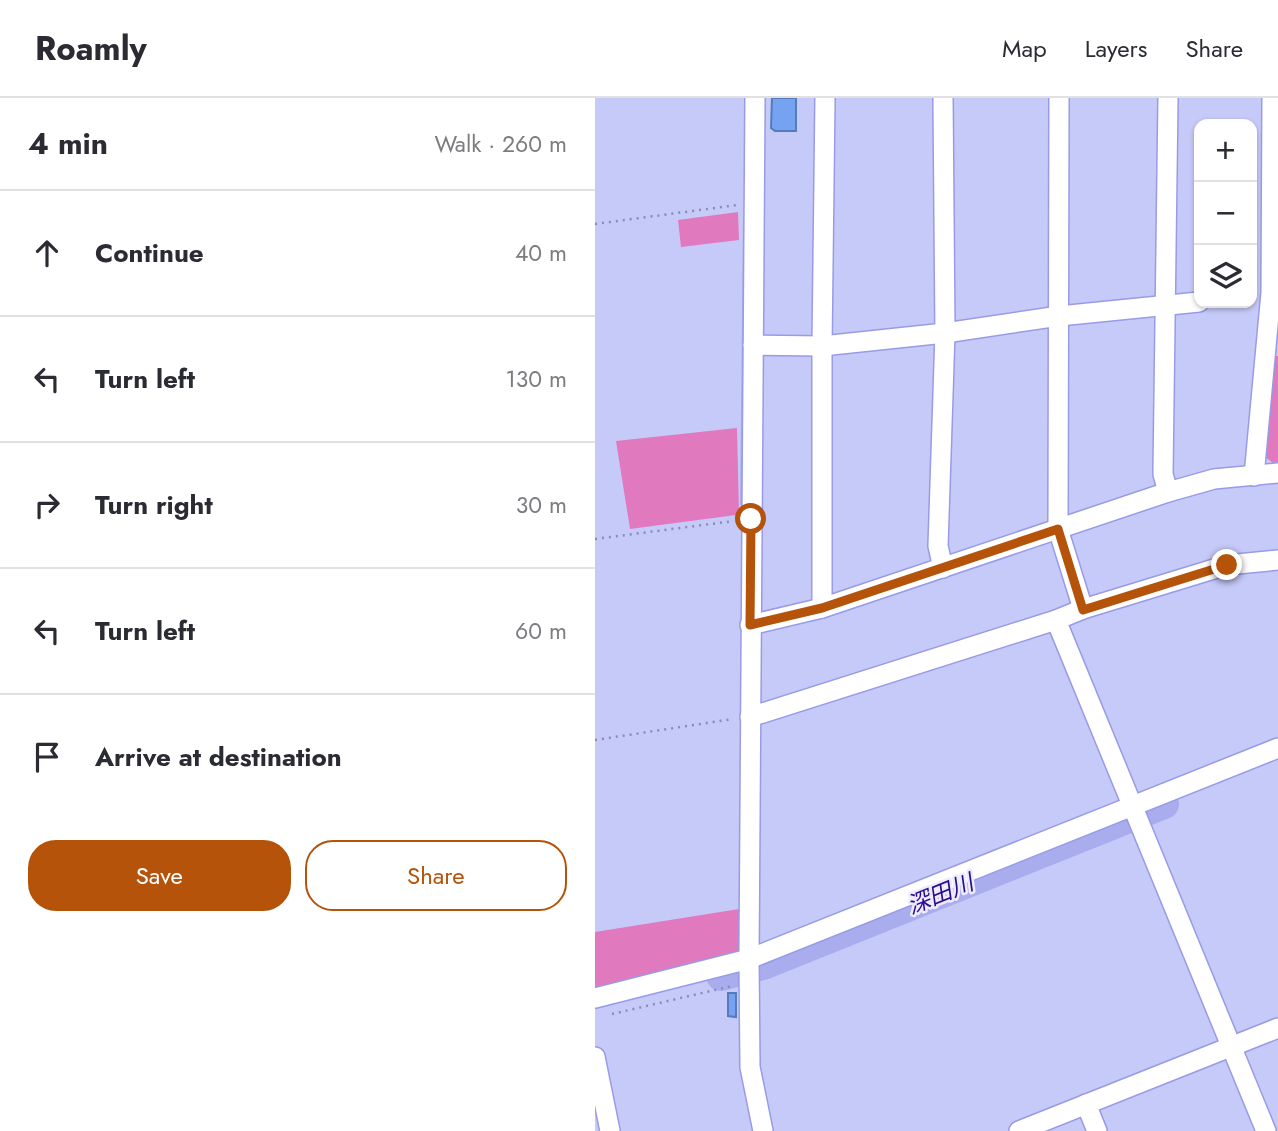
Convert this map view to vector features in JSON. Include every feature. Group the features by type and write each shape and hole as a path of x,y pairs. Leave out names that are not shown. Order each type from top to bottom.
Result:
{"street":[{"path":"755,98 748,959 750,1067 763,1131"},
{"path":"822,608 825,98"},
{"path":"943,98 945,333 939,546 943,568"},
{"path":"1059,98 1058,529 1083,610"},
{"path":"1168,98 1163,474 1168,492"},
{"path":"1254,476 1267,294 1272,98"},
{"path":"753,345 822,346 945,333 1059,316 1194,302"},
{"path":"750,625 822,608 1168,492 1214,479 1278,473"},
{"path":"750,717 1227,565 1278,560"},
{"path":"1056,620 1266,1131"},
{"path":"595,998 748,959 1278,748"},
{"path":"1019,1131 1278,1028"},
{"path":"595,1057 610,1131"},
{"path":"1086,1104 1097,1131"}],"path":[{"path":"595,224 754,203"},
{"path":"595,539 751,519"},
{"path":"595,740 750,717"},
{"path":"608,1015 749,982"}],"shaded area":[{"path":"738,212 739,240 681,247 678,220"},
{"path":"1274,356 1278,356 1278,465 1265,457"},
{"path":"737,428 739,512 736,515 630,529 616,441"},
{"path":"739,909 741,957 595,994 595,932"}],"water":[{"path":"743,219 746,219 743,505 740,505"}],"building":[{"path":"772,98 796,98 796,131 775,131 771,128"},
{"path":"728,993 736,993 736,1017 728,1016"}],"waterway":[{"name":"深田川","path":"721,976 763,965 1164,804"}],"route":[{"path":"751,519 750,625 822,608 1058,529 1083,610 1227,565"}]}
